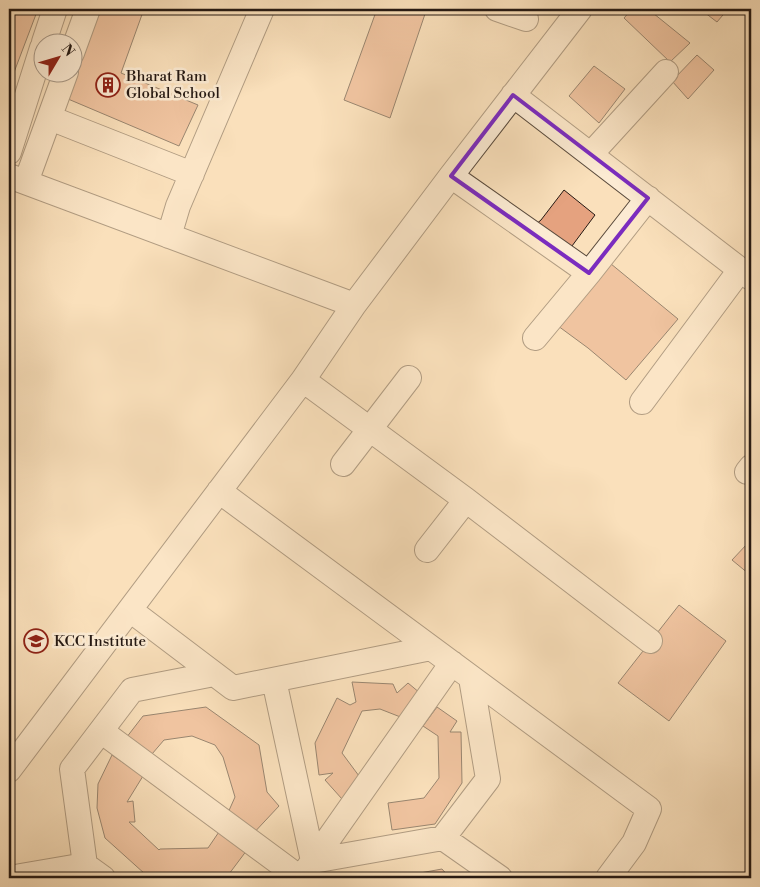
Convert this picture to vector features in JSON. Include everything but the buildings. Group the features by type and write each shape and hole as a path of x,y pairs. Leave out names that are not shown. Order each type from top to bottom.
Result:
{"street":[{"path":"47,32 55,9"},
{"path":"80,32 88,9"},
{"path":"169,236 178,206 262,9"},
{"path":"498,9 526,19"},
{"path":"9,770 302,380 354,305 580,9"},
{"path":"591,154 666,72"},
{"path":"9,152 32,80"},
{"path":"63,82 50,118 17,179 354,305"},
{"path":"513,95 746,274 642,402"},
{"path":"50,118 192,174"},
{"path":"451,176 590,273"},
{"path":"535,338 590,273 648,198"},
{"path":"343,464 409,378"},
{"path":"302,380 466,500 650,641"},
{"path":"219,491 649,810 634,843 608,878"},
{"path":"427,550 466,500"},
{"path":"130,610 233,688 431,648"},
{"path":"305,872 452,664"},
{"path":"9,878 94,872 72,769 132,690 214,674"},
{"path":"100,731 305,872 443,838 488,779 471,678"},
{"path":"274,680 305,872"},
{"path":"443,838 500,878"}],"highlighted area":[{"path":"513,95 648,198 589,273 451,176"}],"place":[{"name":"Bharat Ram Global School","path":"108,85"},
{"name":"KCC Institute","path":"36,641"}]}
